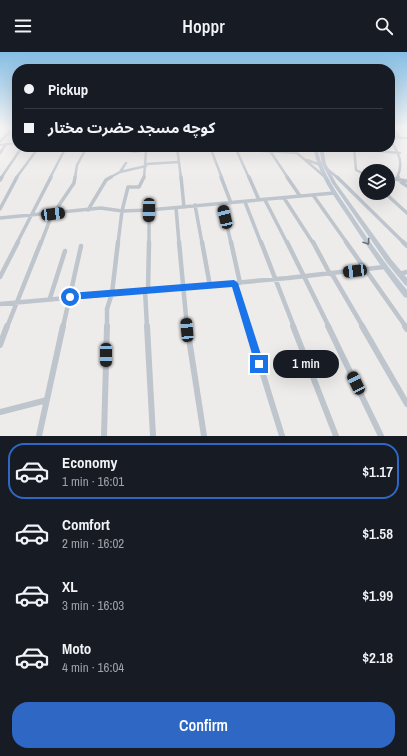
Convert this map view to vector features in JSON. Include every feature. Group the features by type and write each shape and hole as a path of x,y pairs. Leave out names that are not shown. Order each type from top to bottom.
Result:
{"main road":[{"path":"282,152 295,153"},
{"path":"317,152 323,168 366,231 407,283"},
{"path":"321,152 325,177 334,193 384,267 407,295"}],"street":[{"path":"395,146 400,153 402,161 401,172 397,179"},
{"path":"0,180 19,152"},
{"path":"0,209 16,178 35,152"},
{"path":"0,277 63,152"},
{"path":"0,345 53,214 74,183 77,165 84,152"},
{"path":"104,436 107,309 112,293 122,212 128,188 139,187 142,184 146,165 146,152"},
{"path":"176,152 179,162 184,207"},
{"path":"212,152 231,203"},
{"path":"237,152 259,200"},
{"path":"271,152 300,196"},
{"path":"354,152 356,170 359,172"},
{"path":"390,152 400,153"},
{"path":"295,153 332,172 407,246"},
{"path":"305,159 317,173 325,177"},
{"path":"88,210 106,180 120,172 146,165 179,162"},
{"path":"120,172 126,163"},
{"path":"397,179 407,182"},
{"path":"397,179 407,186"},
{"path":"0,218 53,214 101,208 122,212 176,208 334,193"},
{"path":"313,195 407,329"},
{"path":"284,198 312,241 407,404"},
{"path":"265,200 304,276 381,436"},
{"path":"393,200 407,213"},
{"path":"245,202 336,436"},
{"path":"222,204 237,283 282,436"},
{"path":"195,205 210,286"},
{"path":"176,208 187,330 204,436"},
{"path":"149,210 146,290 153,436"},
{"path":"39,436 81,246"},
{"path":"50,298 65,251"},
{"path":"0,304 50,298 275,280 384,267"},
{"path":"399,274 407,272"},
{"path":"0,412 47,400"}],"route":[{"path":"70,297 234,283 259,364"}]}
